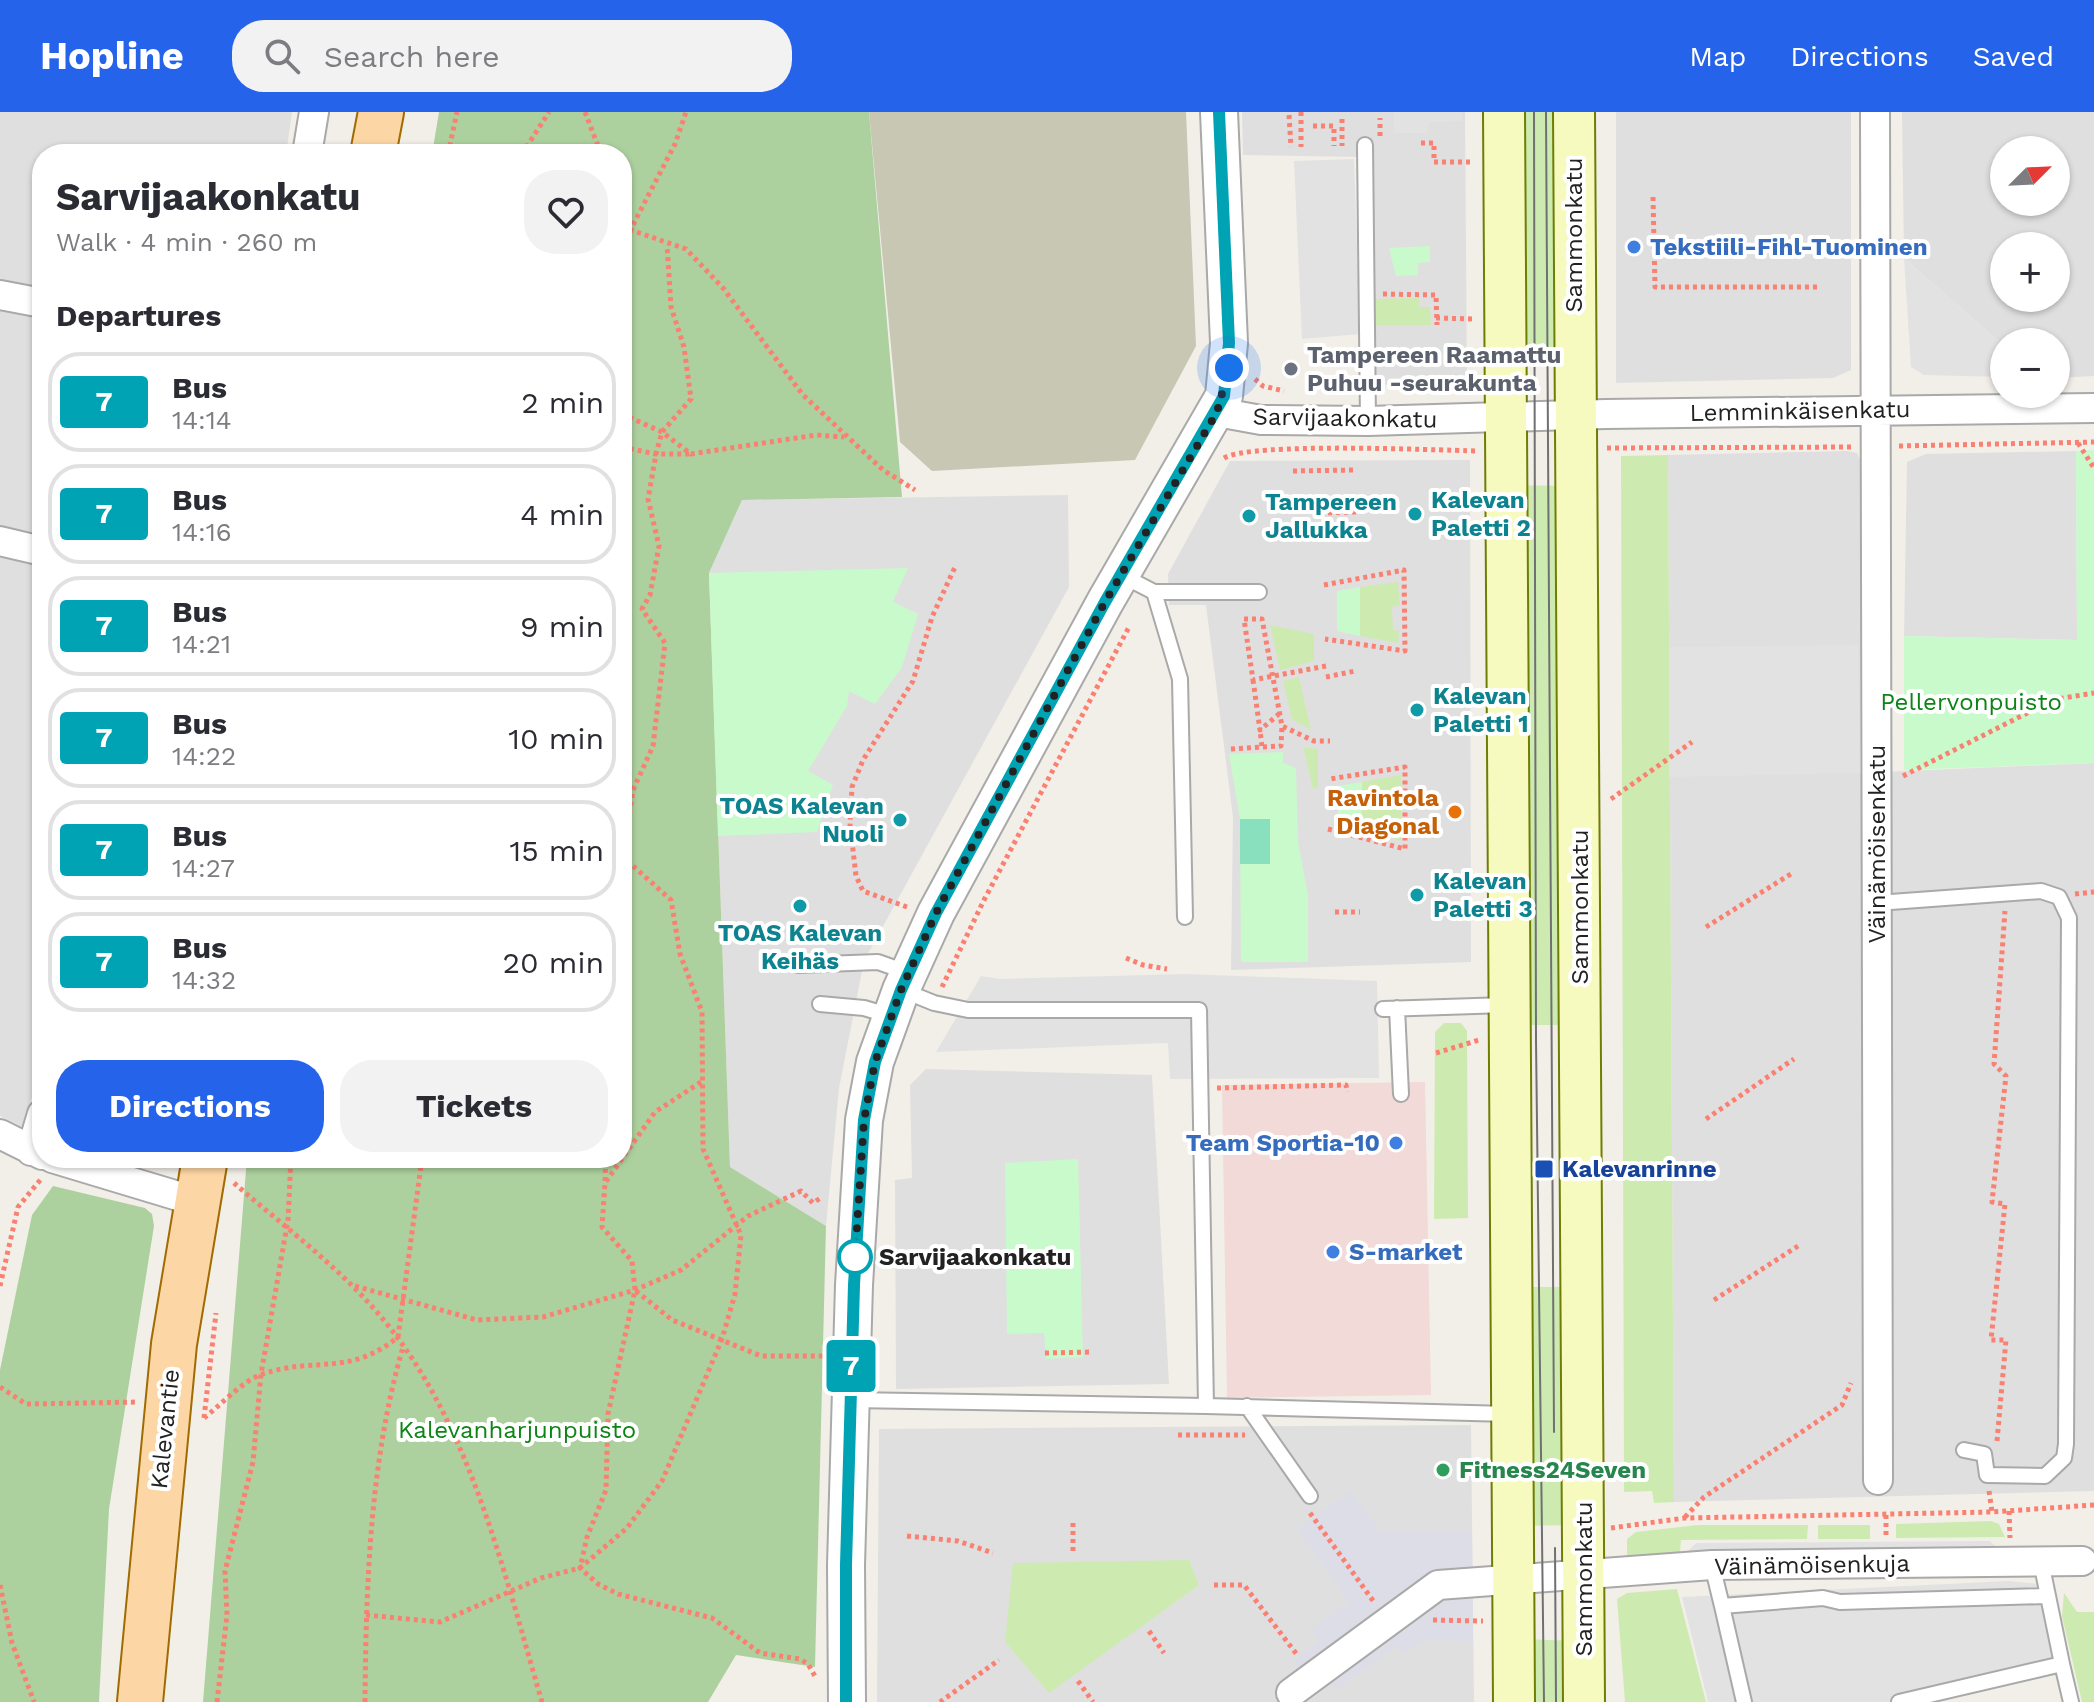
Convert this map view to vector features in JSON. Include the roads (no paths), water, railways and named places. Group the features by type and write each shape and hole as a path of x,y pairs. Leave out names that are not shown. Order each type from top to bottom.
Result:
{"main road":[{"path":"375,144 381,112"},
{"path":"1504,112 1511,1414 1528,1580 1514,1702"},
{"name":"Sammonkatu","path":"1574,112 1584,1702"},
{"name":"Kalevantie","path":"140,1702 171,1369 211,1180"}],"street":[{"path":"309,144 314,112"},
{"path":"1217,412 1227,383 1229,343 1219,112"},
{"name":"Väinämöisenkatu","path":"1875,112 1879,446 1878,1480"},
{"path":"0,295 32,301"},
{"name":"Lemminkäisenkatu","path":"1506,419 1575,415 2094,408"},
{"name":"Sarvijaakonkatu","path":"833,1692 864,1120 875,1062 936,913 1142,585 1217,412 1261,420 1506,419"},
{"path":"0,541 32,549"},
{"path":"0,1134 32,1151"},
{"path":"120,1168 211,1180"},
{"name":"Väinämöisenkuja","path":"1291,1693 1438,1585 1712,1565 2088,1561"}],"lane":[{"path":"1365,145 1368,421"},
{"path":"1185,917 1180,679 1142,585 1259,592"},
{"path":"1877,903 2052,893 2064,904 2069,918 2069,1395 2064,1458 2051,1474 1987,1475 1986,1459 1977,1451 1964,1450"},
{"path":"798,965 878,962 901,993 968,1010 1199,1010 1206,1406"},
{"path":"820,1004 864,1008 901,993"},
{"path":"1401,1094 1390,1009 1508,1005"},
{"path":"850,1400 1247,1406 1511,1414"},
{"path":"1247,1406 1308,1501"},
{"path":"2041,1562 2045,1596 2071,1702"},
{"path":"1712,1565 1744,1702"},
{"path":"1722,1606 1823,1598 1840,1602 2045,1596"},
{"path":"1899,1702 2062,1664"}],"tram line":[{"path":"1534,112 1536,1040 1544,1702"},
{"path":"1546,112 1554,1432"},
{"path":"1555,1548 1556,1702"}],"place":[{"name":"Tekstiili-Fihl-Tuominen","path":"1634,247"},
{"name":"Tampereen Raamattu Puhuu -seurakunta","path":"1291,369"},
{"name":"Kalevan Paletti 2","path":"1415,514"},
{"name":"Tampereen Jallukka","path":"1249,516"},
{"name":"Kalevan Paletti 1","path":"1417,710"},
{"name":"Ravintola Diagonal","path":"1455,812"},
{"name":"TOAS Kalevan Nuoli","path":"900,820"},
{"name":"Kalevan Paletti 3","path":"1417,895"},
{"name":"TOAS Kalevan Keihäs","path":"800,906"},
{"name":"Team Sportia-10","path":"1396,1143"},
{"name":"Kalevanrinne","path":"1544,1169"},
{"name":"S-market","path":"1333,1252"},
{"name":"Sarvijaakonkatu","path":"855,1257"},
{"name":"Fitness24Seven","path":"1443,1470"}],"park label":[{"name":"Pellervonpuisto","path":"1971,702"},
{"name":"Kalevanharjunpuisto","path":"517,1430"}]}
